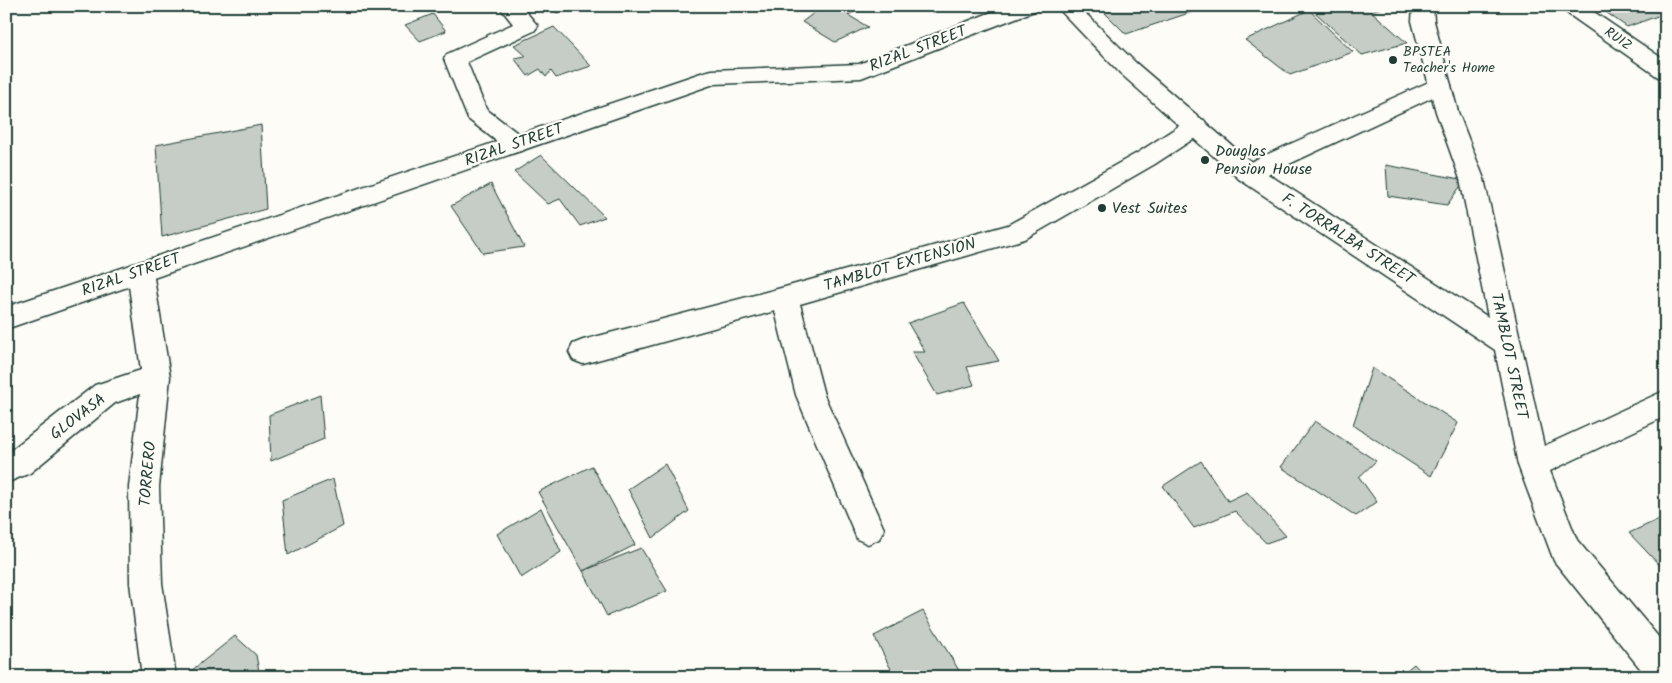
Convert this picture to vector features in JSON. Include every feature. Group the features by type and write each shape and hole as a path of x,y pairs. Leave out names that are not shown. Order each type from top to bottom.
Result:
{"street":[{"path":"509,6 527,26 455,59 476,113 516,144"},
{"name":"RIZAL STREET","path":"6,318 712,77 861,71 1027,6"},
{"name":"F. TORRALBA STREET","path":"1066,6 1128,68 1248,173 1505,342"},
{"name":"TAMBLOT STREET","path":"1423,6 1423,21 1447,112 1472,179 1532,465 1565,550 1666,672"},
{"name":"RUIZ","path":"1571,6 1666,72"},
{"path":"1248,173 1440,85"},
{"name":"TAMBLOT EXTENSION","path":"583,352 785,298 1016,232 1147,158 1196,126"},
{"name":"TORRERO","path":"140,272 156,377 151,438 144,487 146,583 159,677"},
{"path":"785,298 810,395 868,529"},
{"name":"GLOVASA","path":"6,469 19,463 106,394 156,377"},
{"path":"1532,465 1666,402"}],"building":[{"path":"548,6 569,6 557,13"},
{"path":"823,6 861,6 863,8 848,15 868,27 835,42 802,22"},
{"path":"1098,6 1190,6 1195,11 1126,34"},
{"path":"1308,6 1388,6 1371,11 1407,43 1362,55"},
{"path":"1597,6 1666,6 1666,13 1627,27"},
{"path":"1309,10 1353,52 1290,75 1245,40"},
{"path":"433,14 446,31 420,41 405,25"},
{"path":"554,27 591,66 556,78 551,71 546,77 540,69 528,76 514,58 526,56 514,45"},
{"path":"261,125 266,209 162,237 156,145"},
{"path":"541,155 605,217 580,226 560,199 548,204 514,172"},
{"path":"1386,165 1465,180 1447,205 1388,196"},
{"path":"491,184 524,247 483,253 451,206"},
{"path":"964,303 999,361 967,367 974,385 937,395 912,352 925,352 908,323"},
{"path":"1372,368 1458,423 1431,476 1353,425"},
{"path":"320,395 324,439 271,461 269,415"},
{"path":"1315,421 1376,461 1359,477 1377,502 1356,516 1281,467"},
{"path":"1201,461 1228,501 1247,492 1286,536 1266,543 1235,511 1194,528 1163,486"},
{"path":"665,464 689,511 653,538 628,489"},
{"path":"592,466 635,545 583,571 538,492"},
{"path":"333,479 343,526 288,555 282,500"},
{"path":"541,508 561,552 521,578 497,534"},
{"path":"1666,516 1666,572 1629,533"},
{"path":"641,548 667,591 607,616 583,571"},
{"path":"923,611 963,677 895,677 874,636"},
{"path":"235,636 256,655 260,677 188,677 187,674"},
{"path":"1414,664 1426,677 1398,677"}],"place":[{"name":"BPSTEA Teacher's Home","path":"1393,60"},
{"name":"Douglas Pension House","path":"1205,160"},
{"name":"Vest Suites","path":"1102,208"}]}
